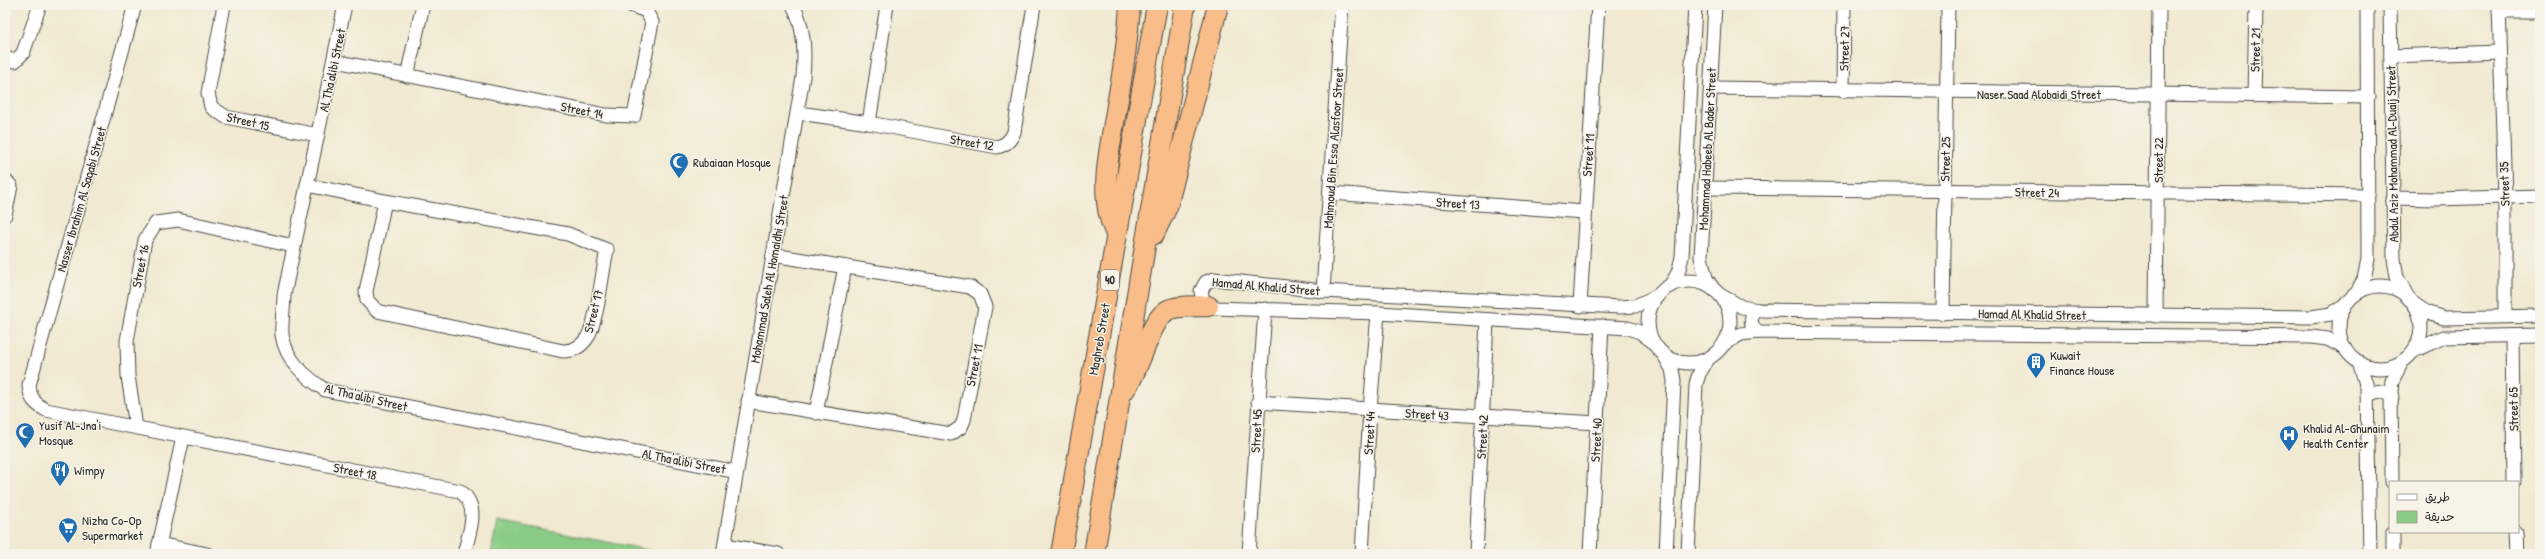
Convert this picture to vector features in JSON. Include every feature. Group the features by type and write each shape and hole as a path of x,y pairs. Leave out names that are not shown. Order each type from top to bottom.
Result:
{"highway":[{"path":"1117,237 1111,224 1106,187 1128,37 1130,5"},
{"name":"Maghreb Street","path":"1061,554 1158,5"},
{"name":"40","path":"1094,554 1118,397 1146,245 1185,5"},
{"path":"1146,245 1167,207 1218,5"},
{"path":"1118,397 1138,369 1159,316 1169,310 1179,307 1208,306"}],"street":[{"path":"5,58 14,61 22,55 40,5"},
{"name":"Nasser Ibrahim Al Saqabi Street","path":"30,394 29,385 135,5"},
{"name":"Street 15","path":"224,5 208,93 211,107 226,117 318,135"},
{"name":"Al Tha'alibi Street","path":"345,5 293,246 284,295 282,335 290,355 304,376 325,390 736,472"},
{"path":"407,76 423,5"},
{"name":"Street 14","path":"334,61 606,115 634,116 652,22 646,11 630,5"},
{"name":"Mohammad Saleh Al Homaidhi Street","path":"724,550 773,255 799,114 804,46 801,27 793,5"},
{"path":"869,123 887,5"},
{"name":"Street 12","path":"799,114 869,123 997,147 1005,144 1014,132 1034,5"},
{"name":"Mahmoud Bin Essa Alasfoor Street","path":"1323,291 1331,193 1342,5"},
{"name":"Street 11","path":"1580,306 1584,212 1598,5"},
{"name":"Street 27","path":"1843,91 1844,5"},
{"name":"Street 25","path":"1943,313 1948,5"},
{"name":"Street 22","path":"2156,316 2159,5"},
{"name":"Street 21","path":"2254,96 2256,5"},
{"name":"Abdul Aziz Mohammad Al-Duaij Street","path":"2357,293 2364,279 2368,265 2367,5"},
{"name":"Abdul Aziz Mohammad Al-Duaij Street","path":"2390,5 2392,198 2395,267 2400,284 2411,301"},
{"path":"1695,6 1704,15 1715,7"},
{"name":"Mohammad Habeeb Al Bader Street","path":"1670,286 1680,268 1683,248 1695,6"},
{"name":"Mohammad Habeeb Al Bader Street","path":"1715,7 1702,267 1717,293"},
{"path":"2499,8 2540,12"},
{"name":"Street 35","path":"2499,8 2499,52 2505,198 2505,316"},
{"path":"1694,28 1705,25 1714,33"},
{"path":"2391,56 2499,52"},
{"name":"Naser Saad Alobaidi Street","path":"1711,88 1947,93 2368,97"},
{"path":"5,180 11,186 5,215"},
{"name":"Street 17","path":"307,184 385,201 568,234 607,250 592,326 587,339 576,349 563,350 377,311 367,300 366,291 385,201"},
{"name":"Street 24","path":"1706,188 2158,194 2368,195"},
{"name":"Street 13","path":"1331,193 1584,212"},
{"path":"2392,198 2505,198 2540,196"},
{"name":"Street 16","path":"136,427 128,376 128,340 144,240 156,223 178,220 293,246"},
{"path":"1683,248 1686,253 1691,256 1697,255 1702,251"},
{"name":"Street 11","path":"748,401 942,435 954,433 964,420 985,307 980,294 970,287 773,255"},
{"path":"816,413 845,267"},
{"name":"Hamad Al Khalid Street","path":"1652,341 1634,329 1602,326 1378,313 1208,306 1201,291 1202,286 1210,279 1323,291 1580,306 1631,307 1657,296"},
{"path":"1666,554 1674,376 1664,355 1652,341 1648,321 1650,308 1657,296 1670,286 1693,281 1717,293 1730,318 1728,336 1724,344 1708,359 1699,374 1695,398 1688,548"},
{"path":"2370,554 2368,396 2366,377 2359,362 2345,348 2339,330 2340,318 2345,306 2357,293 2370,287 2384,286 2398,290 2411,301 2440,317 2540,316"},
{"name":"Hamad Al Khalid Street","path":"1717,293 1742,307 1758,310 2311,317 2330,314 2345,306"},
{"path":"1417,316 1421,313 1424,305 1418,296"},
{"path":"1445,317 1439,309 1442,301 1446,298"},
{"path":"2411,301 2420,316 2421,331 2414,351"},
{"name":"Street 45","path":"1249,554 1265,309"},
{"path":"1758,310 1753,314 1751,320 1753,327 1758,332"},
{"name":"Street 44","path":"1362,554 1370,410 1378,313"},
{"path":"2041,314 2047,320 2048,329 2041,335"},
{"path":"2065,335 2060,328 2060,320 2066,314"},
{"name":"Street 42","path":"1476,554 1487,320"},
{"name":"Street 40","path":"1590,554 1602,326"},
{"name":"Hamad Al Khalid Street","path":"1724,344 1741,334 1758,332 2317,337 2332,341 2345,348"},
{"path":"2392,481 2392,381 2402,362 2414,351 2444,337 2540,335"},
{"name":"Street 65","path":"2512,336 2514,481"},
{"path":"1664,355 1686,364 1708,359"},
{"path":"2359,362 2380,368 2402,362"},
{"path":"2368,396 2375,391 2384,391 2392,397"},
{"path":"1674,397 1681,392 1689,393 1695,398"},
{"name":"Street 18","path":"30,394 37,406 46,410 460,491 466,496 474,512 464,554"},
{"name":"Street 43","path":"1258,402 1483,418 1597,423"},
{"path":"183,438 158,549 207,554"},
{"path":"1668,508 1674,516 1682,517 1690,512"},
{"path":"2393,533 2393,554"},
{"path":"2515,533 2516,554"},
{"path":"1667,538 1679,535 1688,548"},
{"path":"724,550 778,554"}],"green space":[{"path":"497,521 670,554 491,554"}],"place":[{"name":"Rubaiaan Mosque","path":"679,179"},
{"name":"Kuwait Finance House","path":"2036,379"},
{"name":"Yusif Al-Jna'i Mosque","path":"25,449"},
{"name":"Khalid Al-Ghunaim Health Center","path":"2289,452"},
{"name":"Wimpy","path":"60,487"},
{"name":"Nizha Co-Op Supermarket","path":"68,544"}]}
